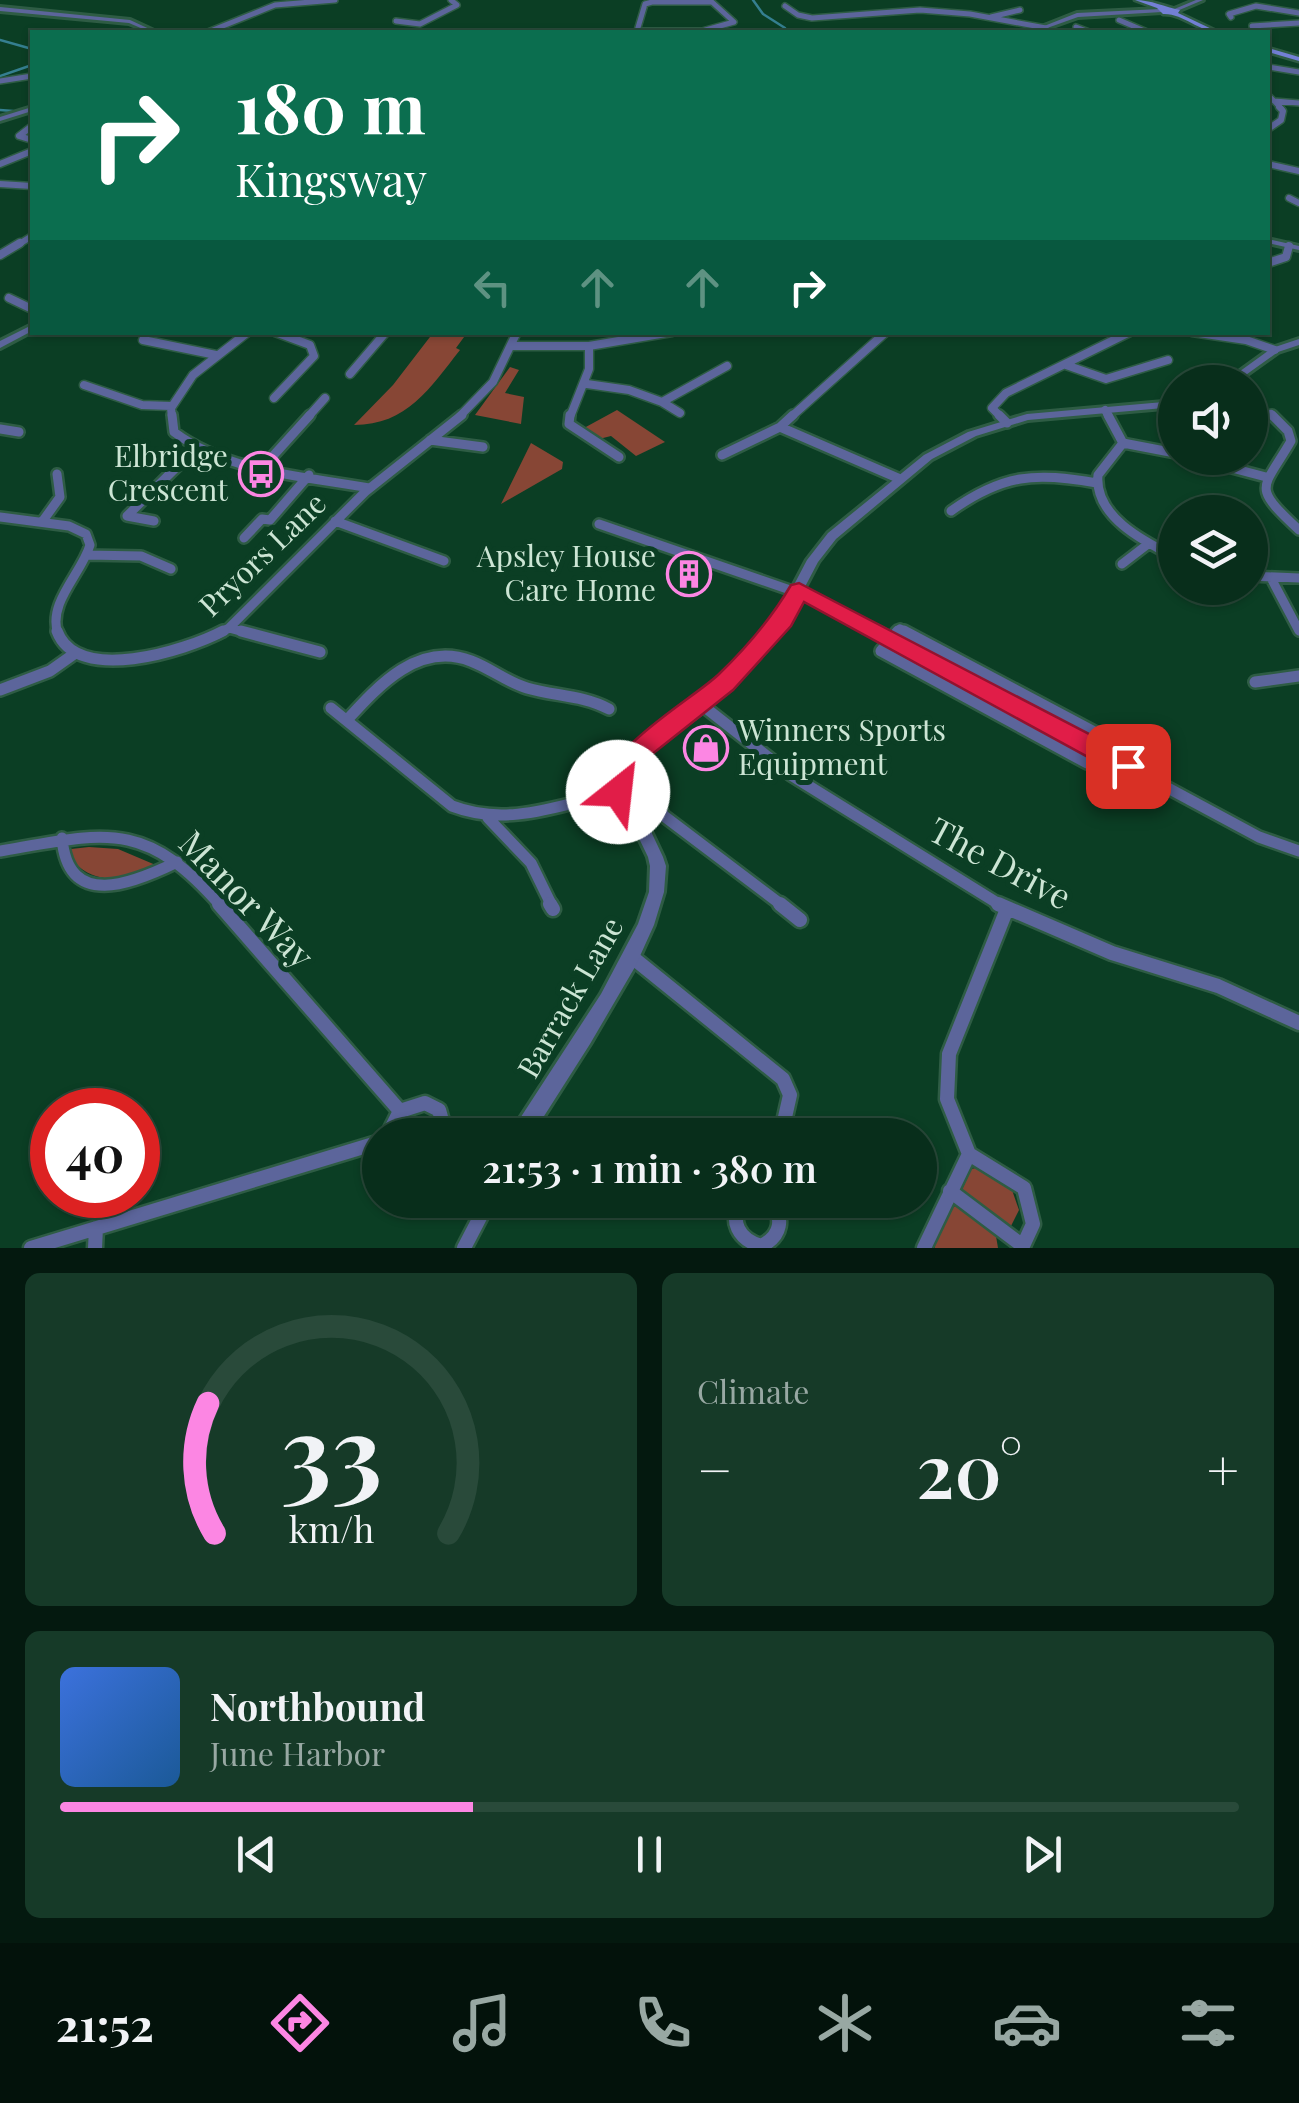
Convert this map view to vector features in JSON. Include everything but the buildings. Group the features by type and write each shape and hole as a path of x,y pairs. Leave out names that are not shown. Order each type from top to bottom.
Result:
{"main road":[{"path":"1138,0 1210,30"},
{"path":"1270,51 1298,58"}],"street":[{"path":"213,30 268,6 335,0"},
{"path":"396,21 423,23 456,6 451,0"},
{"path":"1174,12 1200,0"},
{"path":"637,30 646,4 712,2 734,22 702,30"},
{"path":"785,6 796,18 809,22 924,8 956,10 1046,28"},
{"path":"1231,17 1229,14 1256,6 1299,12"},
{"path":"924,8 938,18"},
{"path":"0,9 122,21 147,30"},
{"path":"986,18 1020,10"},
{"path":"1039,30 1077,15 1161,10"},
{"path":"1118,20 1142,30"},
{"path":"1252,26 1267,30 1297,25"},
{"path":"1076,27 1084,30"},
{"path":"1270,67 1299,72"},
{"path":"0,82 30,76"},
{"path":"1270,97 1283,111 1281,120 1270,128"},
{"path":"1274,101 1299,103"},
{"path":"0,119 30,110"},
{"path":"30,128 19,136 30,139"},
{"path":"0,164 30,152"},
{"path":"1270,164 1299,171"},
{"path":"0,184 30,186"},
{"path":"1289,198 1299,203"},
{"path":"0,255 30,237"},
{"path":"1270,262 1286,257 1294,247"},
{"path":"9,298 30,308"},
{"path":"0,346 30,329"},
{"path":"244,335 216,355 171,406 170,428 178,441 194,450 263,468 369,488"},
{"path":"274,398 314,356 310,345 282,335"},
{"path":"350,374 383,335"},
{"name":"Pryors Lane","path":"74,654 88,660 156,655 202,644 229,628 369,488 486,390 514,346 516,335"},
{"path":"514,346 589,346 654,335"},
{"path":"722,456 780,427 883,335"},
{"path":"1006,423 992,404 1006,392 1124,335"},
{"path":"1212,335 1275,350"},
{"path":"143,340 216,355"},
{"path":"1254,365 1275,350 1299,342"},
{"path":"589,346 592,363 587,384 570,412 569,424 619,456"},
{"path":"1066,364 1104,382 1168,360"},
{"path":"662,402 727,366"},
{"path":"587,384 629,390 680,413"},
{"path":"84,386 142,405 171,406"},
{"path":"263,468 325,398"},
{"path":"331,708 452,806 472,816 488,818 571,805 618,792 620,780 636,752 702,704 782,620 813,560 832,536 900,478 951,444 1006,423 1158,405"},
{"path":"1106,410 1122,444"},
{"path":"1271,414 1288,430 1291,441 1286,454 1266,477 1264,488 1273,504 1299,530"},
{"path":"780,427 900,478"},
{"path":"0,429 19,432"},
{"path":"430,440 484,447"},
{"path":"1122,444 1158,450"},
{"path":"1122,444 1102,467 1097,483 1111,514 1158,549"},
{"path":"154,522 126,516 194,450"},
{"path":"1286,454 1299,458"},
{"path":"42,522 60,497 57,474"},
{"path":"244,538 262,519 270,520 309,475"},
{"path":"1258,475 1266,477"},
{"path":"951,511 983,487 1016,477 1057,476 1097,483"},
{"path":"0,518 82,531 90,545 56,614 55,629 60,642 74,654 50,671 0,690"},
{"path":"335,521 414,547 444,562"},
{"path":"599,524 799,590 1259,837 1299,851"},
{"path":"1122,564 1148,544"},
{"path":"87,554 138,555 158,560 171,569"},
{"path":"1299,578 1270,578 1299,631"},
{"path":"229,628 320,652"},
{"path":"347,720 394,672 432,657 461,658 518,685 590,698 609,708"},
{"path":"1255,682 1299,676"},
{"name":"The Drive","path":"702,704 790,775 1007,909 1112,953 1218,986 1299,1023"},
{"name":"Barrack Lane","path":"532,1118 632,957 652,912 658,864 618,792"},
{"path":"652,795 664,816 746,874 800,920"},
{"path":"488,818 532,863 553,909"},
{"path":"62,838 62,852 71,872 92,884 134,882 177,862"},
{"name":"Manor Way","path":"0,851 62,838 130,839 148,844 177,862 400,1111"},
{"path":"950,1191 1022,1247 1033,1224 1024,1188 969,1154 947,1099 948,1054 1007,909"},
{"path":"632,957 784,1079 789,1086 786,1118"},
{"path":"396,1118 400,1111 416,1103 432,1106 443,1118"},
{"path":"31,1248 362,1147"},
{"path":"924,1248 969,1154"},
{"path":"464,1248 480,1218"},
{"path":"735,1218 736,1229 746,1242 761,1246 774,1239 779,1218"},
{"path":"95,1248 96,1228"}],"shaded area":[{"path":"431,335 466,335 456,348 460,350 416,402 389,419 354,425 393,385"},
{"path":"510,367 519,370 505,393 524,397 521,424 475,415"},
{"path":"617,410 665,442 636,456 611,436 599,439 584,428"},
{"path":"531,443 563,462 562,469 501,504"},
{"path":"71,849 118,849 158,866 125,877 103,878 73,861"},
{"path":"976,1168 1012,1190 1019,1210 1010,1228 961,1192 971,1169"},
{"path":"956,1206 996,1236 998,1248 935,1248 935,1236 949,1208"}],"waterway":[{"path":"753,0 763,14 785,28"},
{"path":"0,40 30,48"},
{"path":"0,76 30,66"},
{"path":"0,110 13,111"}],"place":[{"name":"Elbridge Crescent","path":"261,474"},
{"name":"Apsley House Care Home","path":"689,574"},
{"name":"Winners Sports Equipment","path":"706,748"}],"route":[{"path":"618,792 620,780 636,752 724,684 782,620 799,590 1128,766"}]}
